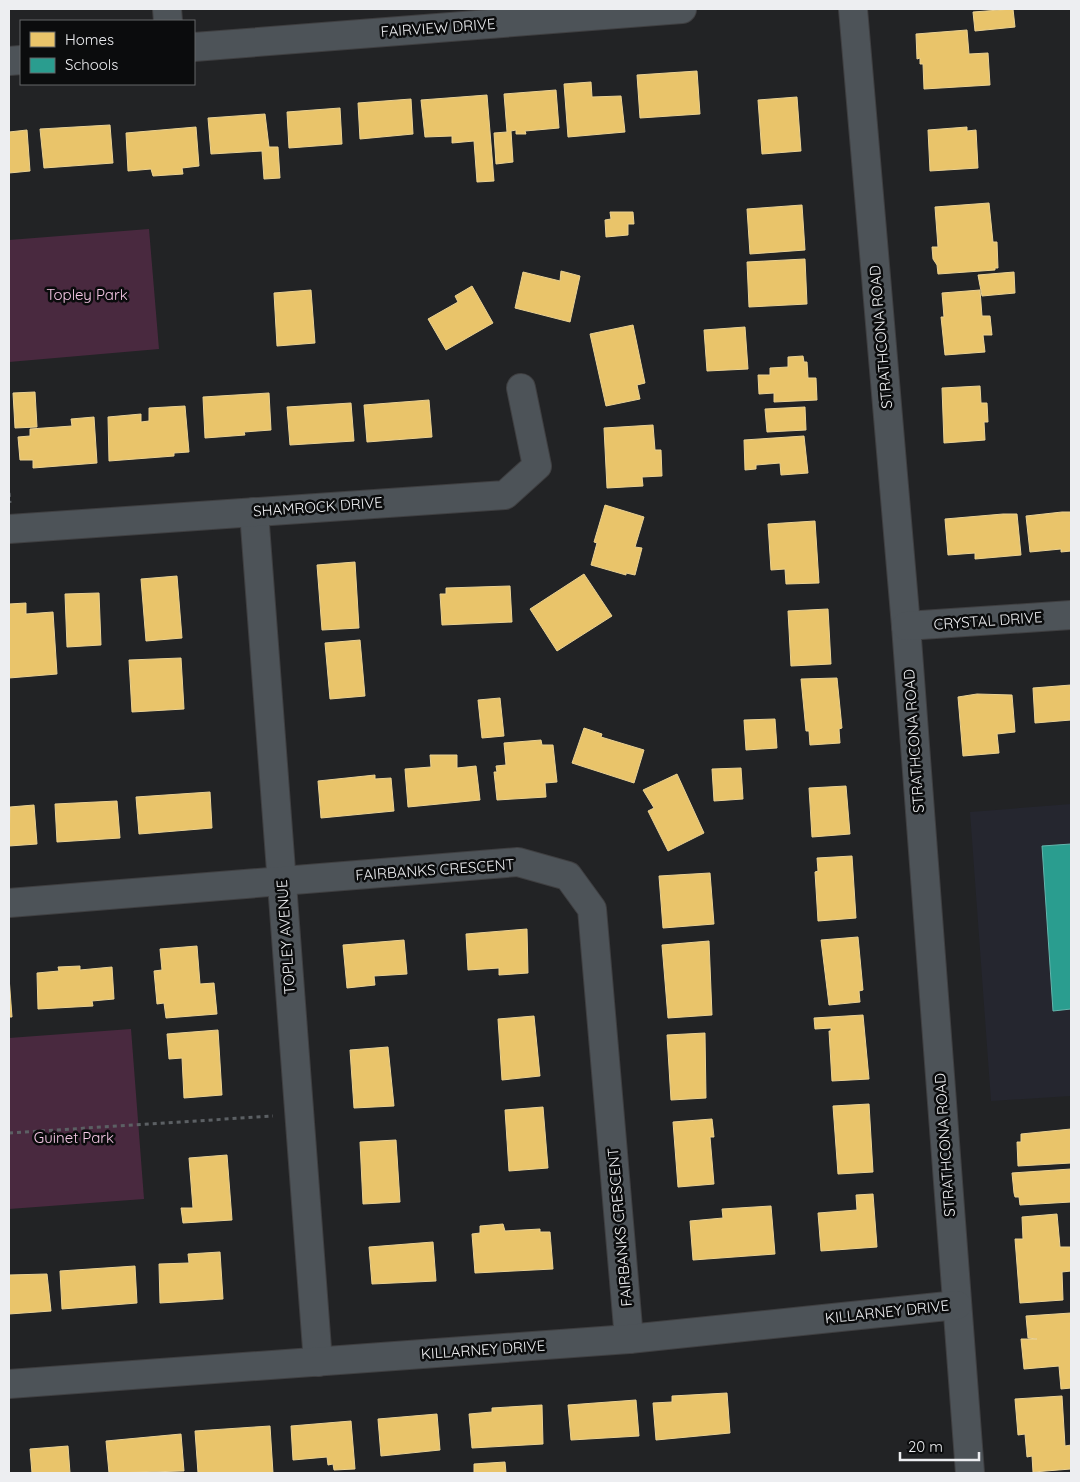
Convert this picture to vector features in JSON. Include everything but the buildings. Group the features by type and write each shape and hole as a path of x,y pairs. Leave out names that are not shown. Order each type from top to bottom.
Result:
{"street":[{"name":"FAIRVIEW DRIVE","path":"195,47 682,9"},
{"name":"STRATHCONA ROAD","path":"853,9 906,626 970,1473"},
{"name":"SHAMROCK DRIVE","path":"9,529 504,495 536,466 522,388"},
{"name":"TOPLEY AVENUE","path":"254,512 318,1362"},
{"name":"CRYSTAL DRIVE","path":"906,626 1071,615"},
{"name":"FAIRBANKS CRESCENT","path":"9,903 518,862 568,876 592,909 630,1339"},
{"name":"KILLARNEY DRIVE","path":"9,1384 630,1339 957,1305"}],"path":[{"path":"9,1133 299,1114"}],"shaded area":[{"path":"1071,804 1071,1096 991,1101 970,812"}],"green space":[{"name":"Topley Park","path":"149,229 159,349 9,362 9,240"},
{"name":"Guinet Park","path":"131,1029 144,1199 9,1209 9,1038"}]}
